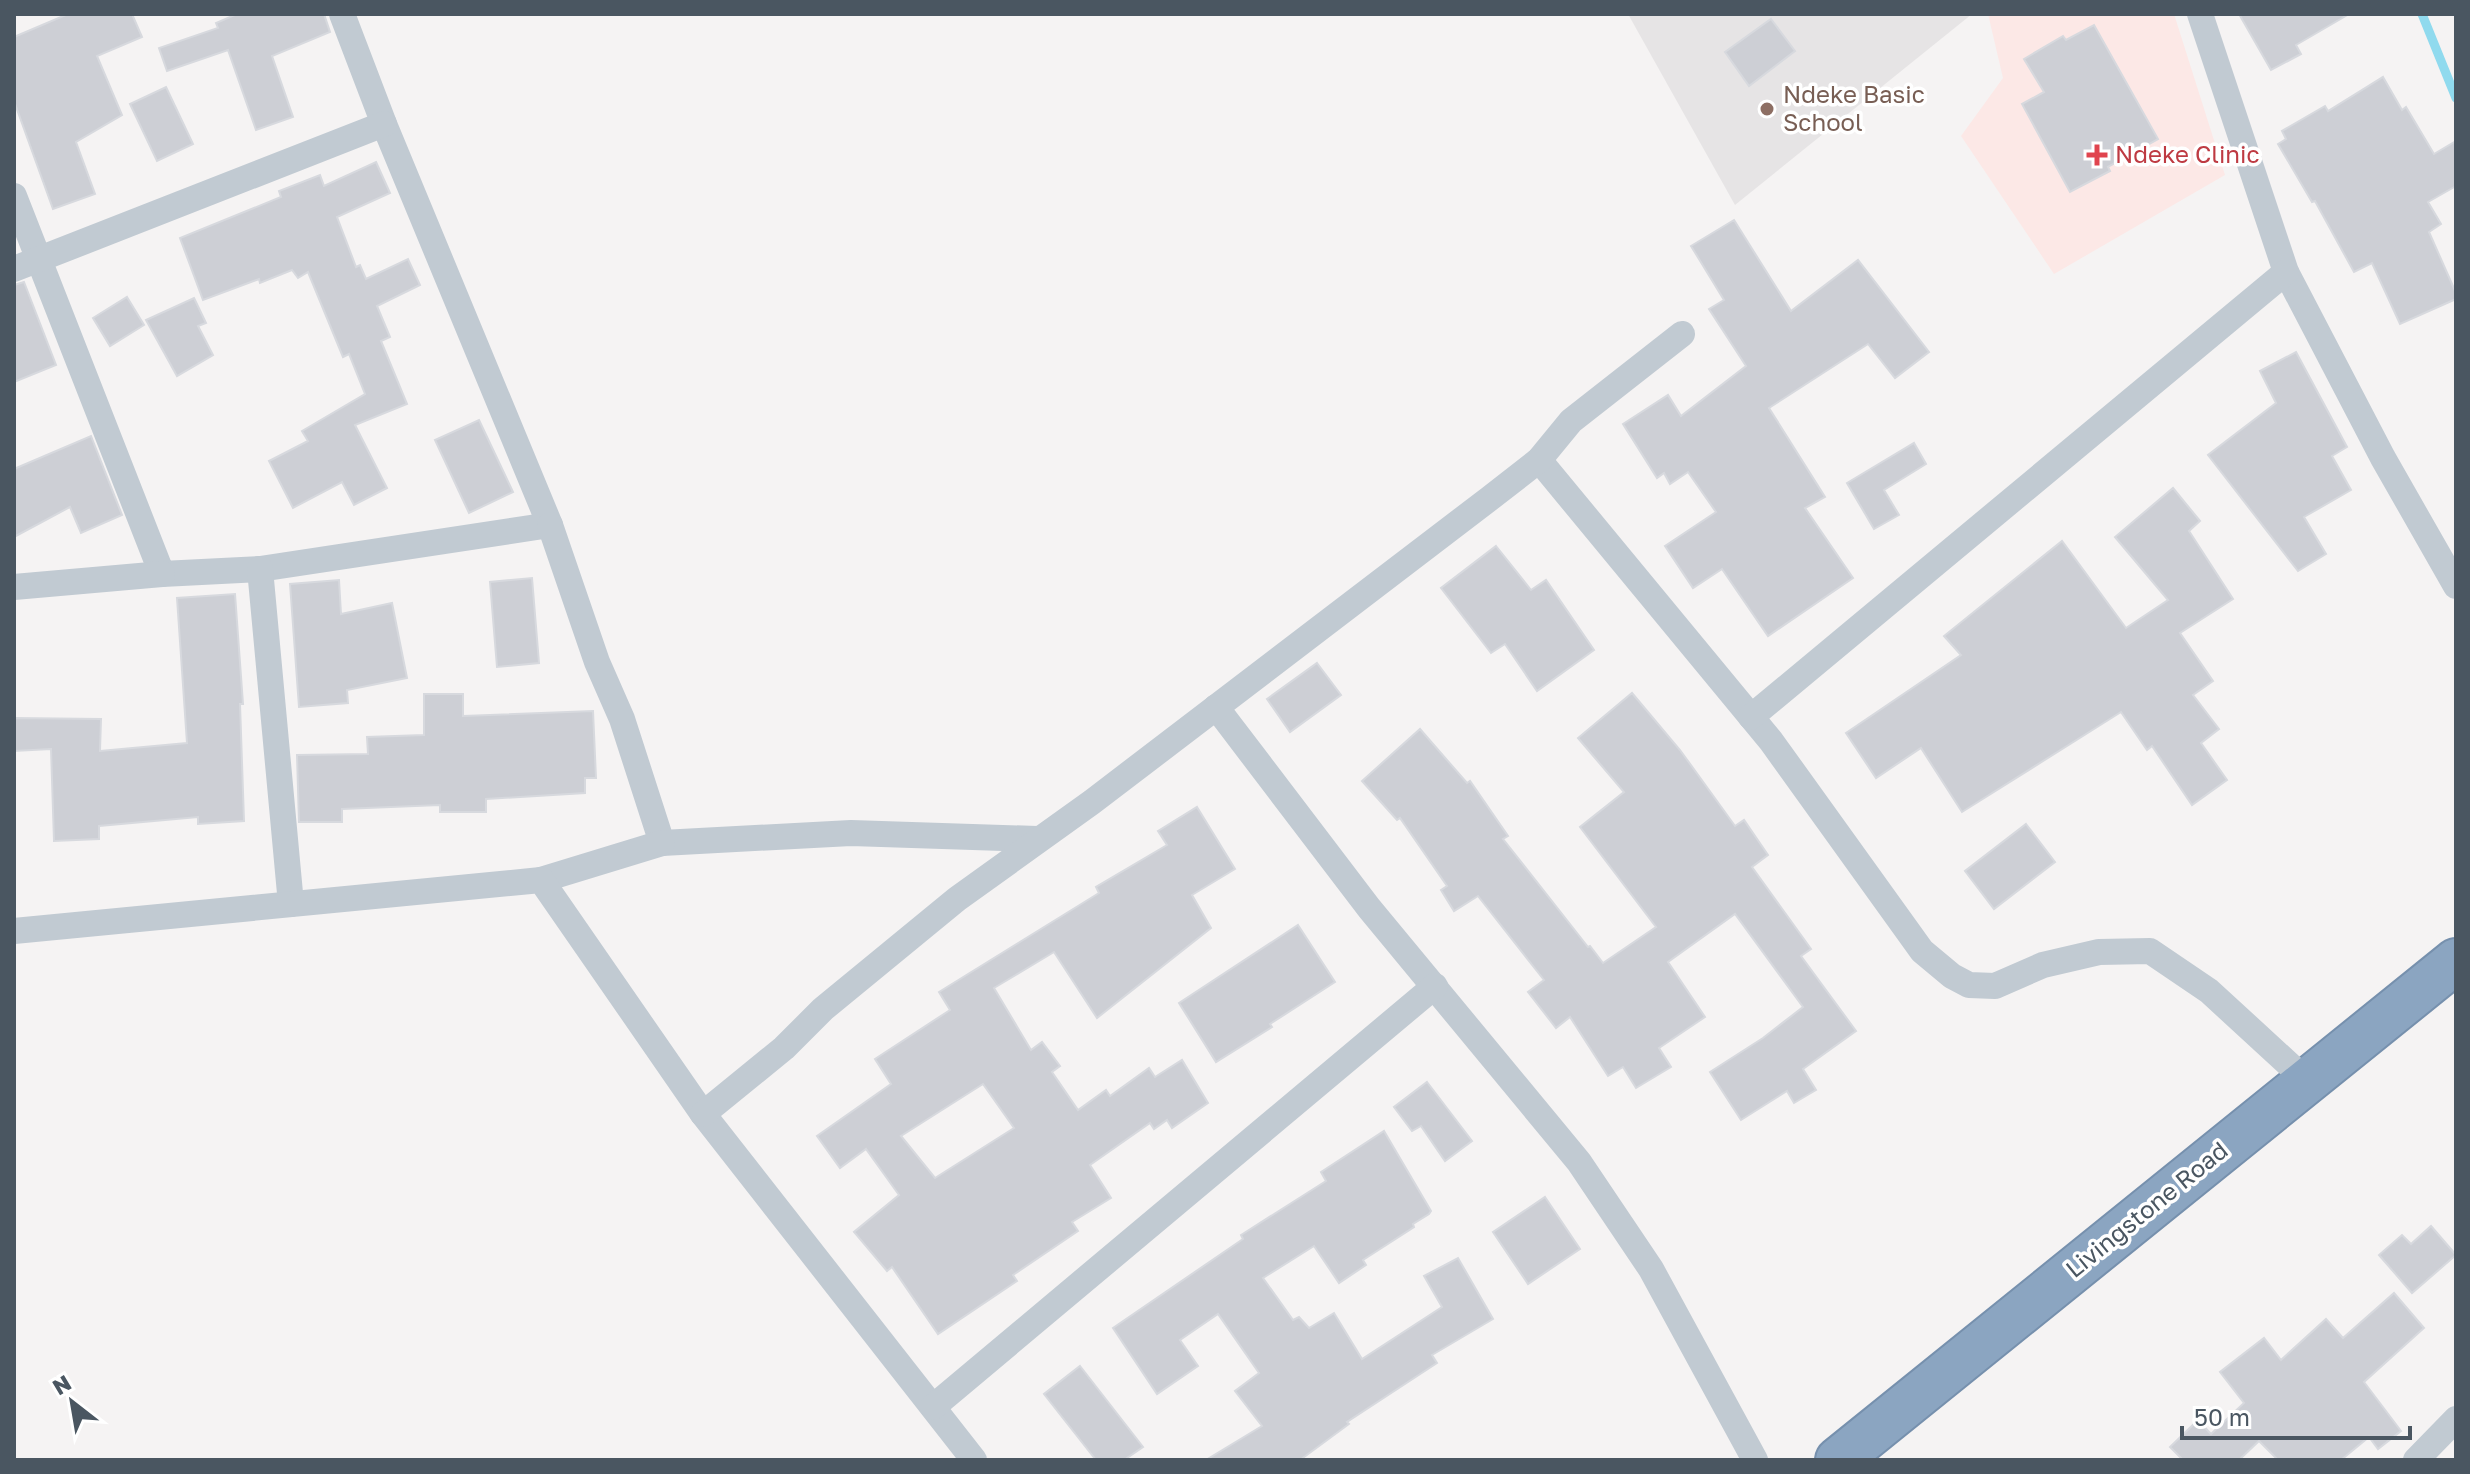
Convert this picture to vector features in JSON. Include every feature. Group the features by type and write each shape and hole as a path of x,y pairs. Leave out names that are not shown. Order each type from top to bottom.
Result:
{"highway":[{"name":"Livingstone Road","path":"1838,1460 2456,961"}],"street":[{"path":"342,14 384,124 550,525 597,662 622,719 662,843"},
{"path":"2200,14 2286,272 2383,458 2456,586"},
{"path":"14,269 384,124"},
{"path":"14,196 162,574"},
{"path":"1751,717 2286,272"},
{"path":"703,1114 784,1048 823,1009 957,899 1092,802 1539,460 1571,421 1682,334"},
{"path":"1539,460 1751,717 1922,951 1952,976 1969,985 1995,986 2043,965 2099,952 2150,951 2209,991 2307,1081"},
{"path":"14,587 260,569 550,525"},
{"path":"260,569 291,904"},
{"path":"1216,707 1369,908 1579,1162 1651,1269 1755,1460"},
{"path":"14,931 541,880 662,843 851,833 1037,839"},
{"path":"541,880 703,1114 974,1460"},
{"path":"933,1407 1435,986"},
{"path":"2416,1460 2456,1419"}],"shaded area":[{"name":"Ndeke Basic School","path":"1628,14 1972,14 1735,205"},
{"name":"Ndeke Clinic","path":"1988,14 2174,14 2225,175 2054,274 1961,136 2003,78"}],"building":[{"path":"68,14 132,14 142,37 97,56 122,115 76,142 95,194 53,209 14,101 14,37"},
{"path":"237,14 324,14 330,32 272,56 293,117 256,130 228,50 167,71 159,48 218,28 216,23"},
{"path":"2239,14 2349,14 2296,45 2301,54 2271,70"},
{"path":"1771,19 1795,51 1749,86 1725,52"},
{"path":"2094,25 2158,139 2108,167 2110,171 2070,192 2022,104 2044,92 2024,59 2063,36 2066,40"},
{"path":"2383,77 2402,110 2406,107 2434,154 2456,141 2456,186 2428,202 2441,224 2429,232 2456,299 2400,324 2372,263 2354,272 2315,201 2312,202 2278,144 2286,139 2282,131 2325,106 2328,111"},
{"path":"166,87 193,144 157,161 130,104"},
{"path":"376,162 390,193 337,217 356,267 360,265 366,279 408,259 420,285 377,306 390,337 381,341 407,404 355,425 387,488 354,505 342,482 293,508 269,461 308,441 302,431 365,394 349,354 343,357 308,272 298,278 292,270 203,300 180,238 281,197 279,191 320,175 324,186"},
{"path":"1734,220 1791,311 1858,260 1929,352 1895,378 1868,344 1769,408 1825,497 1805,508 1853,578 1768,636 1722,569 1693,588 1665,546 1716,512 1688,472 1670,484 1664,473 1657,478 1623,424 1668,395 1681,416 1746,366 1709,309 1724,300 1691,246"},
{"path":"24,282 56,365 14,382 14,285"},
{"path":"127,297 144,325 110,346 93,318"},
{"path":"194,298 206,323 198,326 213,355 177,376 146,320"},
{"path":"2296,352 2347,447 2332,456 2351,490 2304,517 2326,554 2298,571 2208,455 2276,403 2260,371"},
{"path":"479,420 513,492 469,513 435,440"},
{"path":"91,436 122,515 81,533 70,507 14,537 14,469"},
{"path":"1914,443 1926,464 1884,490 1899,515 1874,529 1847,483"},
{"path":"2173,488 2200,521 2189,531 2233,599 2180,633 2213,681 2193,695 2219,729 2201,743 2227,780 2192,805 2152,746 2147,750 2121,712 1962,812 1921,748 1876,778 1846,733 1961,655 1944,636 2062,541 2126,628 2168,600 2115,537"},
{"path":"1496,546 1531,590 1546,580 1594,650 1537,691 1505,644 1491,653 1441,588"},
{"path":"532,578 539,663 497,667 490,582"},
{"path":"339,580 341,614 392,603 407,678 347,690 348,703 299,707 290,584"},
{"path":"235,594 243,704 240,704 244,821 198,824 198,817 99,826 99,839 54,841 51,749 14,751 14,718 101,719 100,751 187,743 177,598"},
{"path":"1317,663 1341,695 1290,732 1267,699"},
{"path":"1632,693 1680,750 1735,826 1744,820 1768,855 1752,867 1811,949 1801,956 1856,1031 1803,1069 1816,1090 1794,1103 1787,1091 1741,1120 1710,1072 1763,1038 1803,1007 1735,914 1668,962 1705,1017 1659,1048 1671,1067 1636,1088 1623,1067 1608,1076 1570,1017 1556,1028 1528,992 1544,980 1478,896 1454,911 1441,890 1447,886 1400,818 1397,820 1362,781 1420,729 1467,783 1470,781 1508,836 1503,839 1603,963 1656,927 1580,827 1624,792 1578,738"},
{"path":"424,694 463,694 463,716 593,711 596,778 585,778 585,793 486,799 486,812 440,812 440,805 342,809 342,822 299,822 297,755 368,754 367,737 424,735"},
{"path":"1197,807 1235,869 1192,895 1211,928 1097,1018 1054,952 994,988 1031,1050 1042,1042 1060,1066 1052,1072 1078,1110 1106,1090 1110,1096 1149,1068 1155,1077 1182,1060 1208,1103 1172,1128 1167,1120 1154,1129 1150,1123 1090,1165 1111,1198 1072,1222 1078,1231 1013,1275 1017,1281 938,1334 892,1267 887,1271 854,1232 899,1195 866,1149 840,1168 817,1136 891,1084 875,1059 950,1010 939,992 1099,893 1096,887 1167,845 1158,831","holes":["983,1084 1014,1128 935,1178 901,1136"]},
{"path":"2026,824 2055,862 1994,909 1965,871"},
{"path":"1298,925 1335,982 1216,1062 1179,1003"},
{"path":"1427,1082 1472,1141 1445,1161 1421,1126 1412,1131 1394,1107"},
{"path":"1384,1131 1431,1211 1429,1214 1363,1260 1366,1265 1339,1283 1314,1246 1263,1278 1293,1320 1299,1317 1309,1328 1334,1313 1362,1359 1442,1307 1424,1276 1458,1258 1493,1319 1432,1355 1437,1363 1347,1422 1349,1424 1300,1460 1206,1460 1262,1426 1235,1391 1259,1373 1218,1314 1180,1340 1198,1366 1157,1394 1113,1328 1243,1239 1241,1235 1326,1181 1321,1172"},
{"path":"1545,1197 1580,1249 1528,1284 1493,1232"},
{"path":"2431,1226 2456,1255 2412,1293 2379,1255 2402,1235 2411,1244"},
{"path":"2394,1293 2424,1328 2364,1382 2401,1431 2378,1449 2369,1437 2341,1460 2278,1460 2259,1441 2239,1460 2183,1460 2170,1447 2198,1420 2211,1434 2244,1403 2220,1372 2264,1338 2281,1360 2326,1319 2343,1338"},
{"path":"1080,1366 1143,1447 1124,1460 1096,1460 1044,1394"}],"waterway":[{"path":"2422,14 2456,98"}],"place":[{"name":"Ndeke Basic School","path":"1767,109"},
{"name":"Ndeke Clinic","path":"2097,155"}]}
